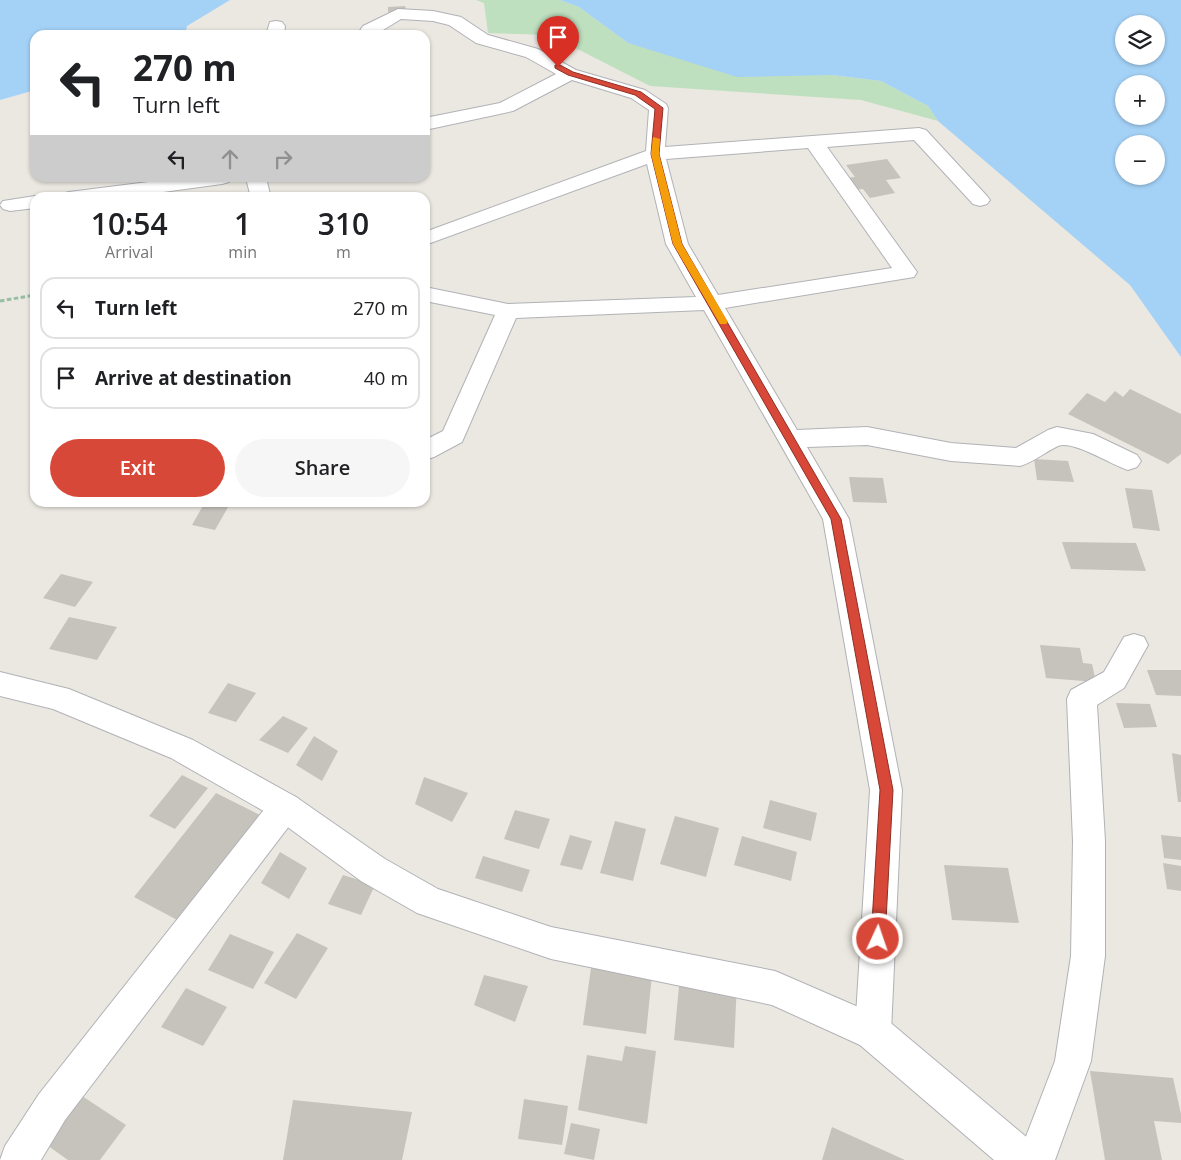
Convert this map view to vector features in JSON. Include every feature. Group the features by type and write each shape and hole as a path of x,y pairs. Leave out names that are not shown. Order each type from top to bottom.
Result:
{"street":[{"path":"369,30 398,14 434,16 456,20 482,40 532,53 570,74 638,94 659,108 655,154 677,244 836,519 886,790 873,1032"},
{"path":"430,123 506,107 570,74"},
{"path":"430,237 655,154 813,141 919,134 980,200"},
{"path":"430,295 508,311 712,304 906,272 813,141"},
{"path":"143,192 199,182"},
{"path":"10,205 30,203"},
{"path":"430,448 453,436 508,311"},
{"path":"790,439 867,436 951,452 1020,457 1057,436 1084,440 1128,461"},
{"path":"1036,1160 1073,1061 1088,956 1089,841 1082,699 1114,680 1134,645"},
{"path":"0,684 58,698 182,749 285,807 373,870 429,902 551,943 775,988 873,1032 1024,1160"},
{"path":"19,1160 52,1107 285,807"}],"path":[{"path":"0,301 30,296"}],"green space":[{"path":"476,0 560,0 579,7 628,43 881,81 928,106 938,121 861,100 650,86 550,35 488,33 484,3"}],"water":[{"path":"0,0 230,0 187,26 186,30 30,30 30,91 0,100"},
{"path":"560,0 1181,0 1181,357 1130,285 938,121 928,106 881,81 832,75 737,77 628,43 579,7"}],"building":[{"path":"405,6 406,11 388,12 388,7"},
{"path":"887,159 901,178 886,180 895,193 870,198 863,189 853,190 845,178 855,177 846,165"},
{"path":"1130,389 1181,414 1181,454 1168,464 1068,414 1087,393 1105,402 1115,391 1123,397"},
{"path":"1034,459 1068,461 1074,482 1037,480"},
{"path":"849,477 883,478 887,503 853,502"},
{"path":"1125,488 1152,490 1160,531 1133,528"},
{"path":"202,507 228,507 215,530 192,525"},
{"path":"1062,542 1136,543 1146,571 1071,569"},
{"path":"61,574 93,582 75,607 43,598"},
{"path":"69,617 117,627 97,660 49,649"},
{"path":"1040,645 1080,648 1083,663 1092,664 1096,682 1046,678"},
{"path":"1147,670 1181,670 1181,696 1156,695"},
{"path":"228,683 256,693 236,722 208,713"},
{"path":"1116,703 1150,704 1157,727 1124,728"},
{"path":"283,716 308,728 288,753 259,740"},
{"path":"314,736 338,751 322,781 296,765"},
{"path":"1172,753 1181,755 1181,802 1178,802"},
{"path":"182,775 208,788 175,829 149,816"},
{"path":"424,777 468,793 452,822 415,804"},
{"path":"216,793 262,816 181,922 134,897"},
{"path":"770,800 817,813 811,841 763,828"},
{"path":"515,810 550,819 539,849 504,839"},
{"path":"675,816 719,828 706,877 660,864"},
{"path":"615,821 646,829 633,881 600,873"},
{"path":"570,835 592,841 582,870 560,865"},
{"path":"1161,835 1181,837 1181,860 1164,858"},
{"path":"742,836 797,852 791,881 734,865"},
{"path":"280,852 307,868 289,899 261,883"},
{"path":"483,856 530,870 522,892 475,878"},
{"path":"1163,863 1181,866 1181,891 1167,889"},
{"path":"944,865 1008,868 1019,923 952,920"},
{"path":"343,875 375,885 361,915 328,904"},
{"path":"297,933 328,948 296,999 264,983"},
{"path":"230,934 274,952 253,989 208,970"},
{"path":"591,968 652,975 646,1034 583,1025"},
{"path":"484,975 528,986 515,1022 474,1005"},
{"path":"680,975 737,982 734,1048 674,1040"},
{"path":"186,988 227,1007 203,1046 161,1027"},
{"path":"625,1046 656,1051 647,1124 578,1110 587,1055 622,1061"},
{"path":"1090,1071 1173,1078 1181,1114 1181,1123 1154,1121 1162,1160 1105,1160"},
{"path":"82,1096 126,1125 100,1160 68,1160 44,1143"},
{"path":"524,1099 568,1106 562,1145 518,1139"},
{"path":"293,1100 412,1112 402,1160 283,1160"},
{"path":"571,1123 600,1129 594,1160 564,1154"},
{"path":"832,1127 905,1160 822,1160"}],"slow traffic":[{"path":"656,139 655,154 677,244 723,322"}],"route":[{"path":"558,67 570,74 638,94 659,108 655,154 677,244 836,519 886,790 878,939"}]}
